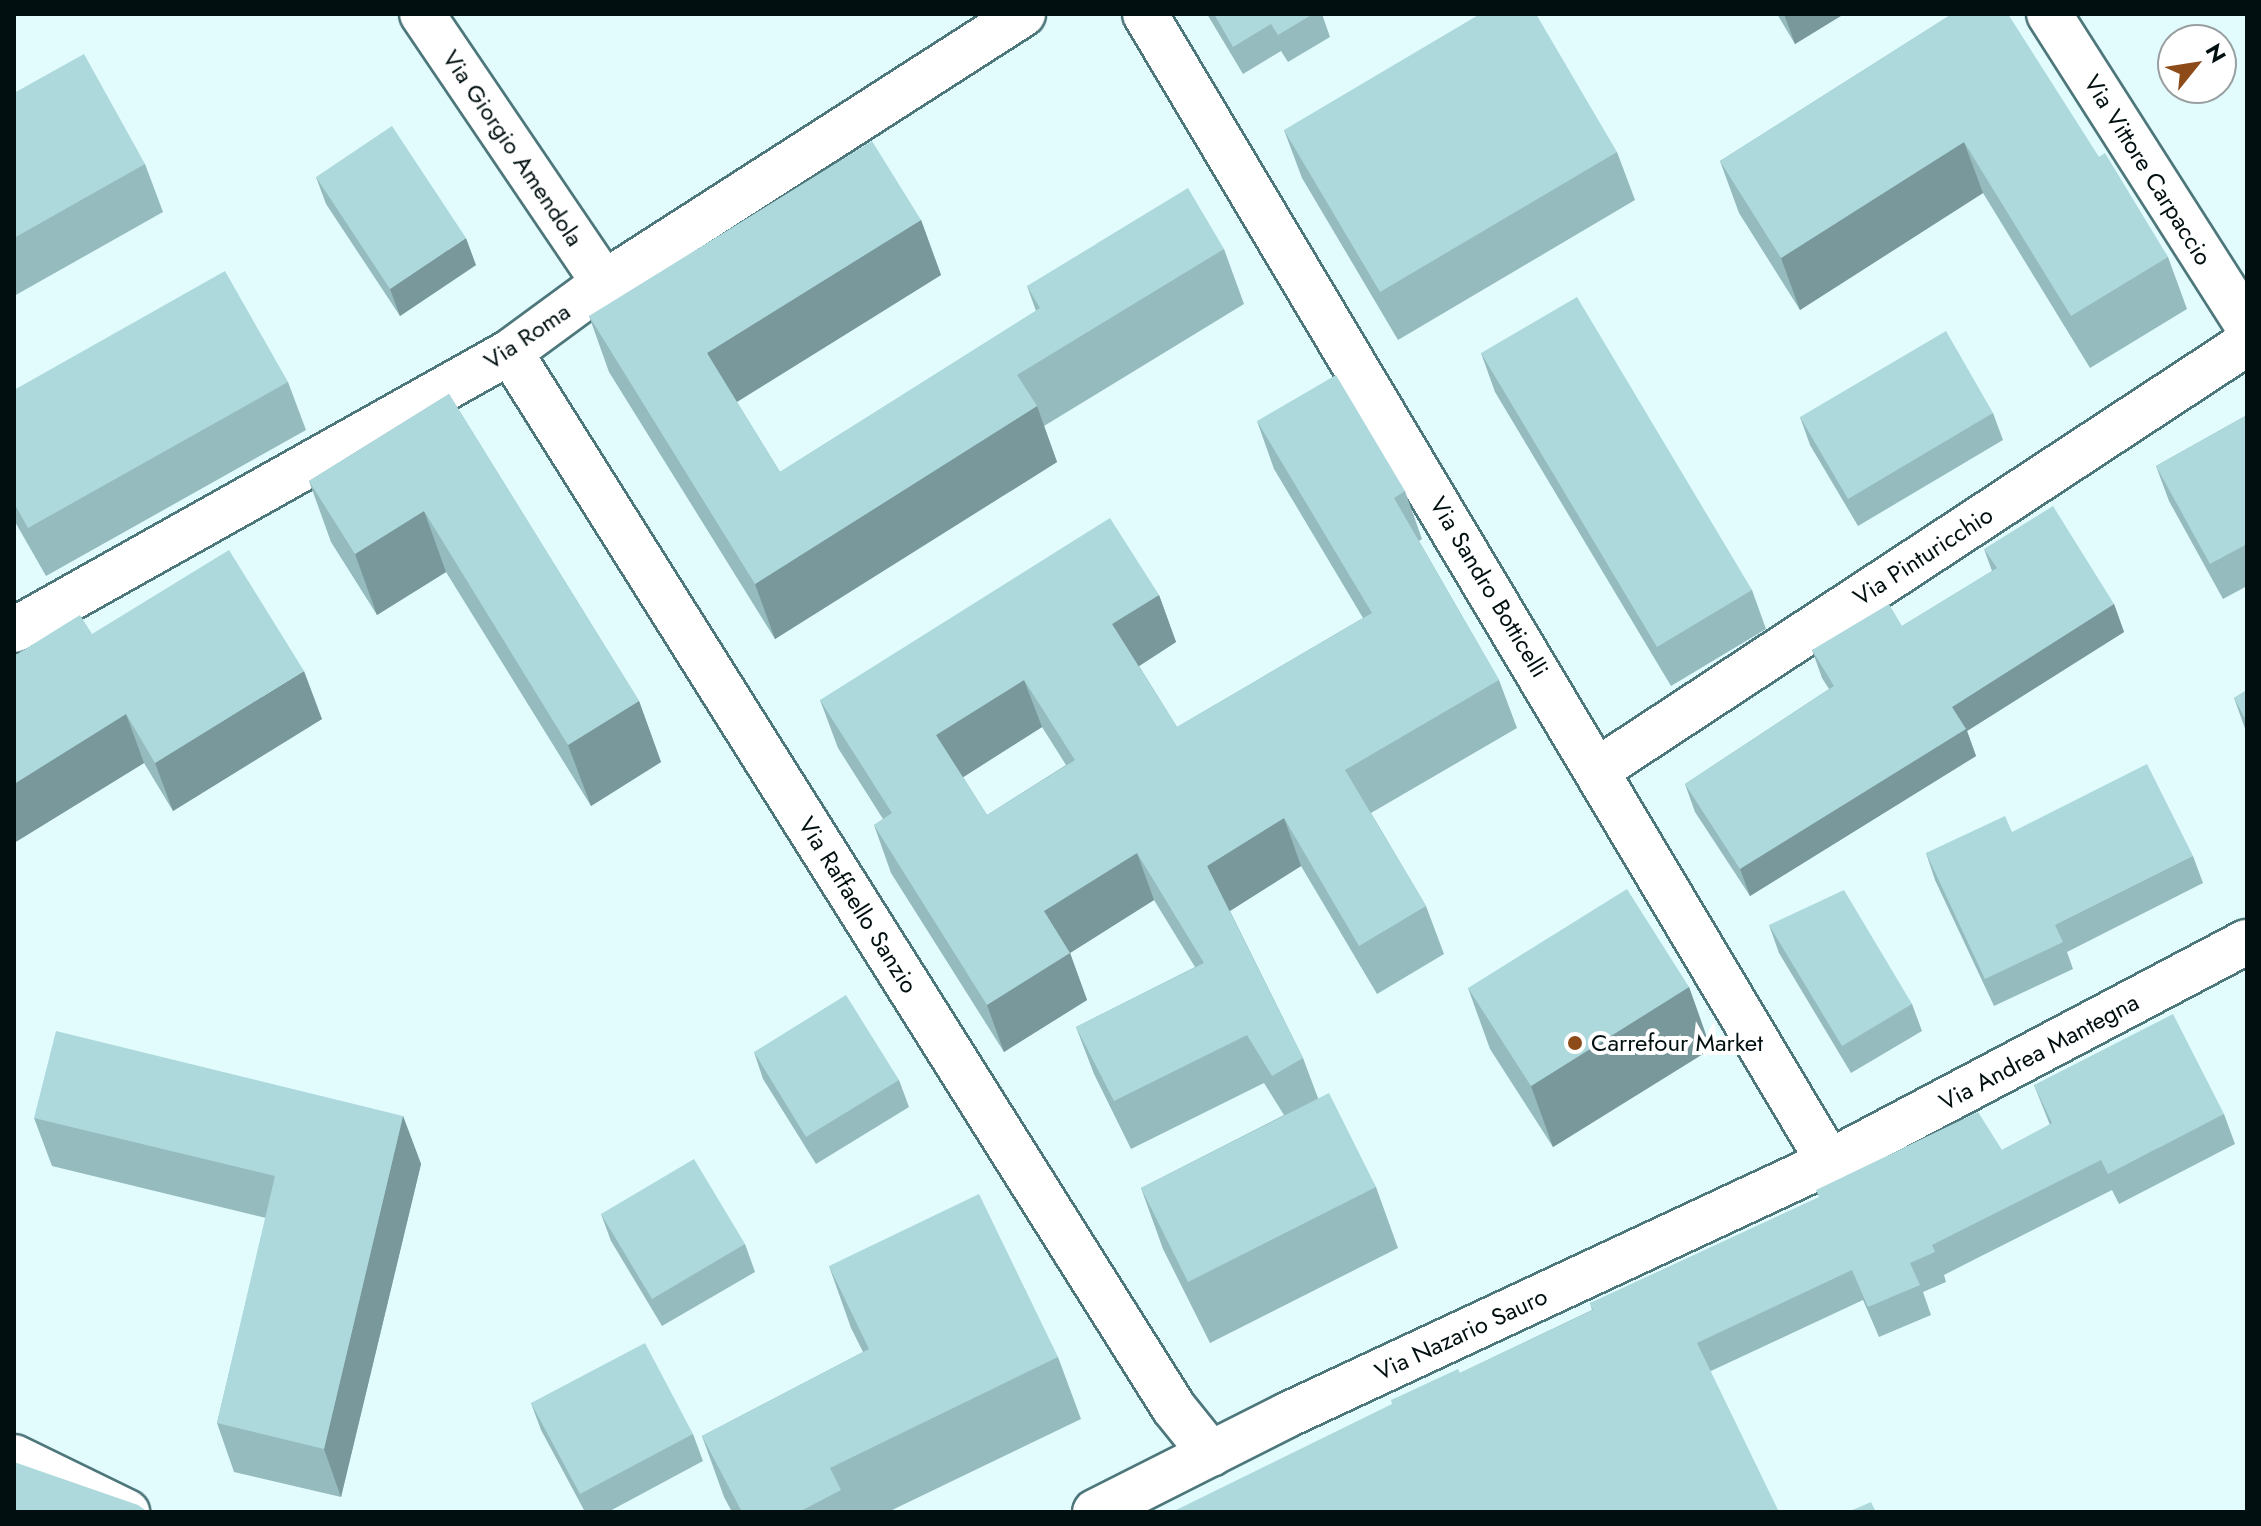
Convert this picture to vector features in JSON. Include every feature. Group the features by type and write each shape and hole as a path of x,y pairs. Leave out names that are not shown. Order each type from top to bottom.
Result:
{"street":[{"name":"Via Giorgio Amendola","path":"422,14 604,283"},
{"name":"Via Roma","path":"14,630 510,352 604,283 1023,14"},
{"name":"Via Sandro Botticelli","path":"1145,14 1599,769 1829,1162"},
{"name":"Via Vittore Carpaccio","path":"2049,14 2247,325"},
{"name":"Via Pinturicchio","path":"1599,769 2247,343"},
{"name":"Via Raffaello Sanzio","path":"510,352 1174,1408 1211,1454"},
{"name":"Via Andrea Mantegna","path":"1829,1162 2247,942"},
{"name":"Via Nazario Sauro","path":"1095,1512 1211,1454 1829,1162"},
{"path":"14,1457 127,1512"}],"building":[{"path":"1214,14 1313,14 1278,35 1271,24 1233,47"},
{"path":"1480,14 1536,14 1617,152 1380,292 1284,130"},
{"path":"1952,14 2008,14 2099,157 2105,153 2168,257 2071,316 1964,142 1781,258 1720,161"},
{"path":"84,54 145,164 14,238 14,93"},
{"path":"392,126 466,238 390,289 316,177"},
{"path":"872,141 921,220 707,353 780,472 1040,308 1027,286 1188,188 1224,249 1017,375 1037,406 755,584 589,316"},
{"path":"225,271 288,382 28,528 14,503 14,390"},
{"path":"1577,297 1752,590 1657,647 1481,353"},
{"path":"1946,331 1993,413 1848,499 1800,417"},
{"path":"1336,375 1405,491 1394,498 1499,680 1345,770 1426,906 1359,946 1284,818 1207,866 1303,1058 1272,1076 1247,1035 1114,1101 1076,1027 1204,963 1137,853 1044,911 1070,953 987,1005 874,825 892,813 820,700 1110,518 1159,595 1112,624 1177,727 1372,613 1257,421","holes":["1024,680 1075,760 987,815 936,735"]},
{"path":"449,394 639,701 568,745 424,511 355,554 309,481"},
{"path":"2247,415 2247,544 2210,564 2156,466"},
{"path":"2053,506 2114,604 1952,707 1966,729 1740,869 1685,784 1834,686 1812,650 1889,604 1902,626 1997,568 1984,549"},
{"path":"229,550 304,671 155,763 126,714 14,784 14,656 80,615 92,634"},
{"path":"2247,690 2247,722 2234,698"},
{"path":"2147,764 2193,856 2055,925 2063,942 1985,979 1926,853 2005,816 2012,832"},
{"path":"1627,889 1689,987 1531,1086 1468,988"},
{"path":"1844,890 1912,1004 1842,1046 1769,925"},
{"path":"846,995 899,1080 806,1137 754,1052"},
{"path":"2173,1014 2224,1114 2108,1174 2101,1160 1932,1245 1935,1252 1910,1263 1920,1285 1868,1307 1852,1270 1697,1343 1779,1512 1172,1512 1392,1404 1391,1400 1458,1369 1460,1373 1593,1310 1590,1303 1819,1197 1816,1190 1978,1112 2002,1150 2052,1123 2034,1085"},
{"path":"56,1031 403,1116 324,1449 217,1423 275,1176 34,1118"},
{"path":"1329,1093 1376,1187 1188,1282 1141,1188"},
{"path":"694,1159 745,1244 652,1299 601,1214"},
{"path":"979,1194 1058,1357 830,1468 841,1490 799,1512 742,1512 702,1436 869,1349 829,1266"},
{"path":"645,1343 693,1434 580,1494 531,1403"},
{"path":"14,1462 138,1505 148,1512 14,1512"},
{"path":"1871,1502 1876,1512 1848,1512"}],"place":[{"name":"Carrefour Market","path":"1575,1043"}]}
